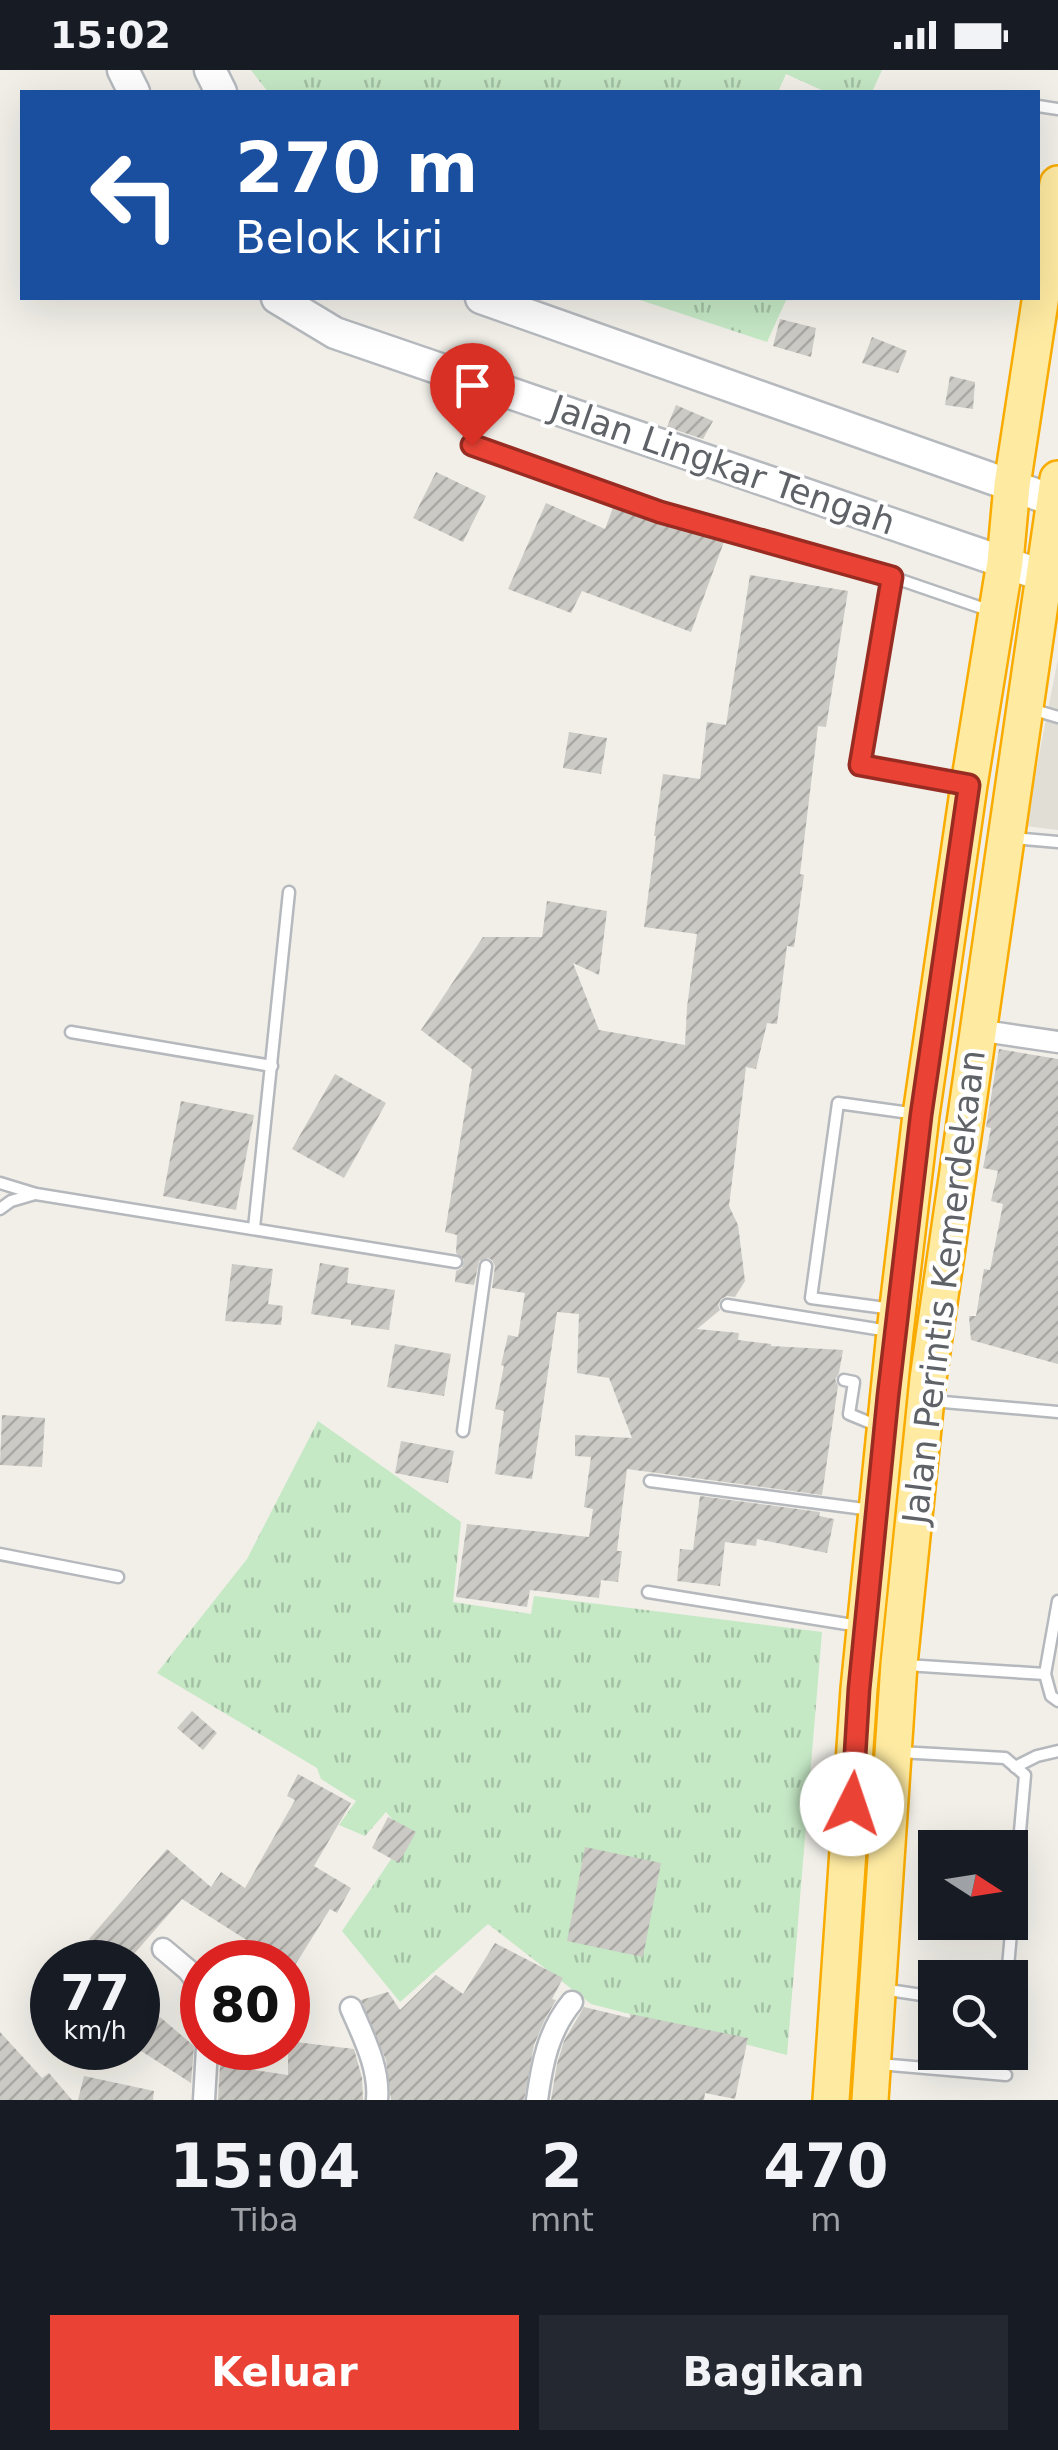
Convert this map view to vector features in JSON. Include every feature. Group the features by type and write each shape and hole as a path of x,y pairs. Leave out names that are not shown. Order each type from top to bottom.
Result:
{"highway":[{"name":"Jalan Perintis Kemerdekaan","path":"1040,290 1058,184"},
{"name":"Jalan Perintis Kemerdekaan","path":"831,2100 865,1626 884,1428 921,1115 997,613 1038,300"},
{"name":"Jalan Perintis Kemerdekaan","path":"870,2100 899,1664 926,1401 1006,838 1042,712 1044,576 1056,506"}],"main road":[{"name":"Jalan Lingkar Tengah","path":"279,300 336,333 1044,576"},
{"path":"487,300 1012,486 1056,506"}],"street":[{"path":"977,1030 1058,1042"},
{"path":"162,1948 180,1963"},
{"path":"537,2100 550,2039 572,2002"},
{"path":"351,2008 372,2061 377,2100"},
{"path":"204,2100 206,2070"}],"lane":[{"path":"472,445 660,512 892,577 997,613"},
{"path":"892,577 860,765 969,785"},
{"path":"1006,838 1058,842"},
{"path":"254,1228 289,892"},
{"path":"72,1032 272,1066"},
{"path":"897,1321 811,1298 838,1103 921,1115"},
{"path":"0,1182 36,1194 456,1262"},
{"path":"0,1210 12,1201 36,1194"},
{"path":"462,1431 486,1266"},
{"path":"727,1305 897,1321"},
{"path":"844,1380 854,1382 849,1414 884,1428"},
{"path":"926,1401 1058,1412"},
{"path":"650,1481 878,1511"},
{"path":"0,1554 118,1577"},
{"path":"648,1592 865,1626"},
{"path":"1058,1602 1045,1674 1051,1696 1058,1701"},
{"path":"899,1664 1045,1674"},
{"path":"893,1751 1004,1758 1025,1775 1011,1960"},
{"path":"1014,1767 1058,1751"},
{"path":"878,1988 918,1994"},
{"path":"872,2064 1006,2075"}],"shaded area":[{"path":"1058,659 1058,830 1025,826"}],"green space":[{"path":"251,70 882,70 873,90 822,90 786,74 779,90 266,90"},
{"path":"640,300 786,300 767,342"},
{"path":"318,1421 461,1522 453,1602 531,1614 534,1596 822,1632 787,2055 591,2004 488,1924 400,2002 342,1931 407,1836 386,1812 365,1836 339,1825 356,1801 321,1779 317,1768 157,1673 247,1559"}],"building":[{"path":"780,319 816,328 811,357 773,346"},
{"path":"872,337 907,351 898,373 862,363"},
{"path":"950,376 975,382 973,409 945,405"},
{"path":"676,405 713,421 703,439 667,427"},
{"path":"436,472 486,496 463,542 413,518"},
{"path":"546,503 605,529 614,505 725,539 691,632 582,591 571,613 508,589"},
{"path":"750,575 848,591 826,727 818,726 794,947 787,946 777,1024 767,1023 756,1069 746,1067 729,1206 738,1225 745,1281 735,1297 721,1299 720,1310 697,1329 739,1333 738,1340 771,1346 843,1350 835,1379 838,1386 822,1495 627,1469 617,1551 622,1551 618,1582 601,1580 599,1598 530,1590 527,1607 456,1597 467,1524 589,1537 593,1509 584,1507 591,1457 575,1456 575,1435 632,1438 609,1378 577,1373 579,1314 557,1312 532,1479 495,1474 504,1411 495,1409 504,1366 501,1365 508,1335 518,1337 525,1293 492,1288 495,1266 488,1258 479,1261 474,1285 455,1282 456,1271 462,1268 464,1260 456,1253 457,1235 445,1232 472,1069 421,1030 483,937 542,937 547,901 607,911 599,975 573,963 599,1030 685,1045 697,934 644,927 654,836 663,774 700,779 707,722 726,725"},
{"path":"569,732 607,738 601,774 563,768"},
{"path":"999,1049 1058,1059 1058,1364 971,1340 969,1316 976,1316 984,1269 990,1270 1003,1204 991,1201 998,1171 983,1168"},
{"path":"335,1074 386,1103 344,1178 292,1149"},
{"path":"181,1101 254,1115 236,1210 163,1196"},
{"path":"320,1263 349,1268 347,1283 395,1290 389,1330 311,1314"},
{"path":"232,1264 273,1269 268,1304 283,1306 281,1325 225,1321"},
{"path":"395,1344 451,1354 444,1396 387,1387"},
{"path":"2,1415 45,1418 42,1467 0,1465"},
{"path":"401,1441 454,1451 448,1483 395,1473"},
{"path":"700,1496 820,1512 819,1516 834,1519 827,1553 757,1539 756,1546 725,1542 720,1586 677,1581 680,1549 693,1550"},
{"path":"192,1711 217,1733 203,1750 177,1728"},
{"path":"298,1774 351,1803 314,1866 351,1888 337,1913 330,1909 310,1941 246,1940 182,1899 146,1940 89,1939 167,1849 211,1887 221,1872 245,1888 295,1800 287,1796"},
{"path":"388,1817 416,1832 399,1863 372,1848"},
{"path":"585,1847 661,1863 643,1957 567,1941"},
{"path":"495,1943 563,1978 534,2045 524,2100 391,2100 386,2060 361,2000 388,1992 400,2010 436,1975 463,1994"},
{"path":"584,2007 748,2038 735,2099 705,2093 704,2100 551,2100 564,2041"},
{"path":"160,2017 180,2034 180,2070 192,2070 191,2083 160,2063"},
{"path":"0,2032 30,2065 30,2070 42,2078 49,2073 72,2100 0,2100"},
{"path":"310,2044 354,2049 363,2100 218,2100 220,2070 288,2075 288,2070 310,2070"},
{"path":"84,2076 154,2091 153,2100 78,2100"}],"route":[{"path":"472,445 660,512 892,577 860,765 969,785 921,1115 895,1332 859,1689 852,1804"}]}
